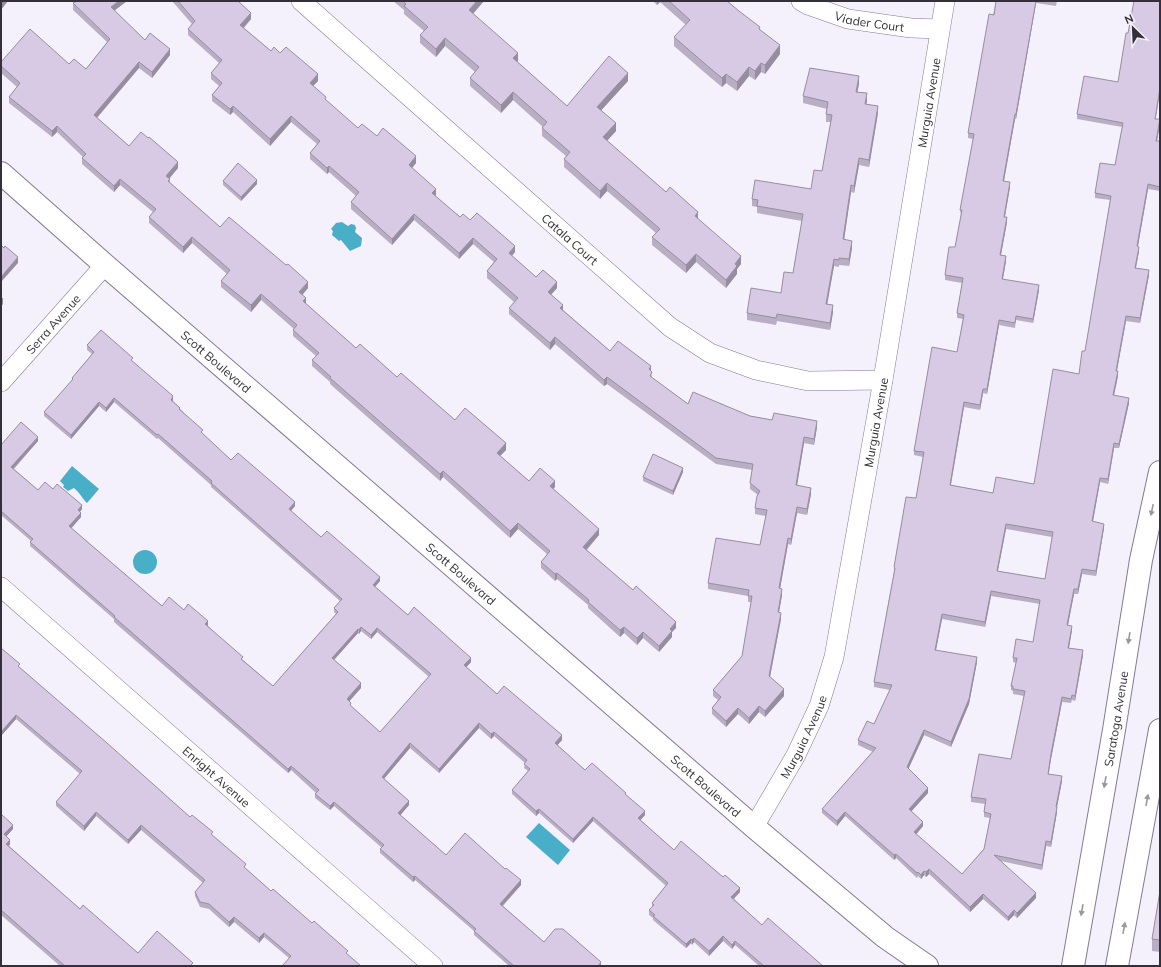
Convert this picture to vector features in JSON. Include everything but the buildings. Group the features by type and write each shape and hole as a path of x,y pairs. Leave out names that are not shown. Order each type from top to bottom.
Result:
{"main road":[{"name":"Scott Boulevard","path":"1,173 105,266 754,827 885,937 927,966"},
{"name":"Saratoga Avenue","path":"1073,966 1114,730 1141,560 1160,472"},
{"path":"1117,966 1160,730"}],"street":[{"name":"Catala Court","path":"301,1 670,327 710,353 756,370 808,381 883,380"},
{"name":"Viader Court","path":"801,1 808,5 848,19 912,28 940,29"},
{"name":"Murguia Avenue","path":"754,827 796,755 819,706 834,657 883,380 945,1"},
{"name":"Serra Avenue","path":"1,382 105,266"},
{"name":"Enright Avenue","path":"1,587 433,966"}],"water":[{"path":"342,222 348,226 351,224 355,225 355,232 362,238 361,246 350,251 341,240 339,241 332,235 333,231 331,229 336,223"},
{"path":"72,466 99,489 87,503 74,488 68,491 63,487 64,485 60,481"},
{"path":"145,550 154,553 157,562 154,571 145,574 136,571 133,562 136,553"},
{"path":"539,823 570,850 558,865 526,837"}]}
